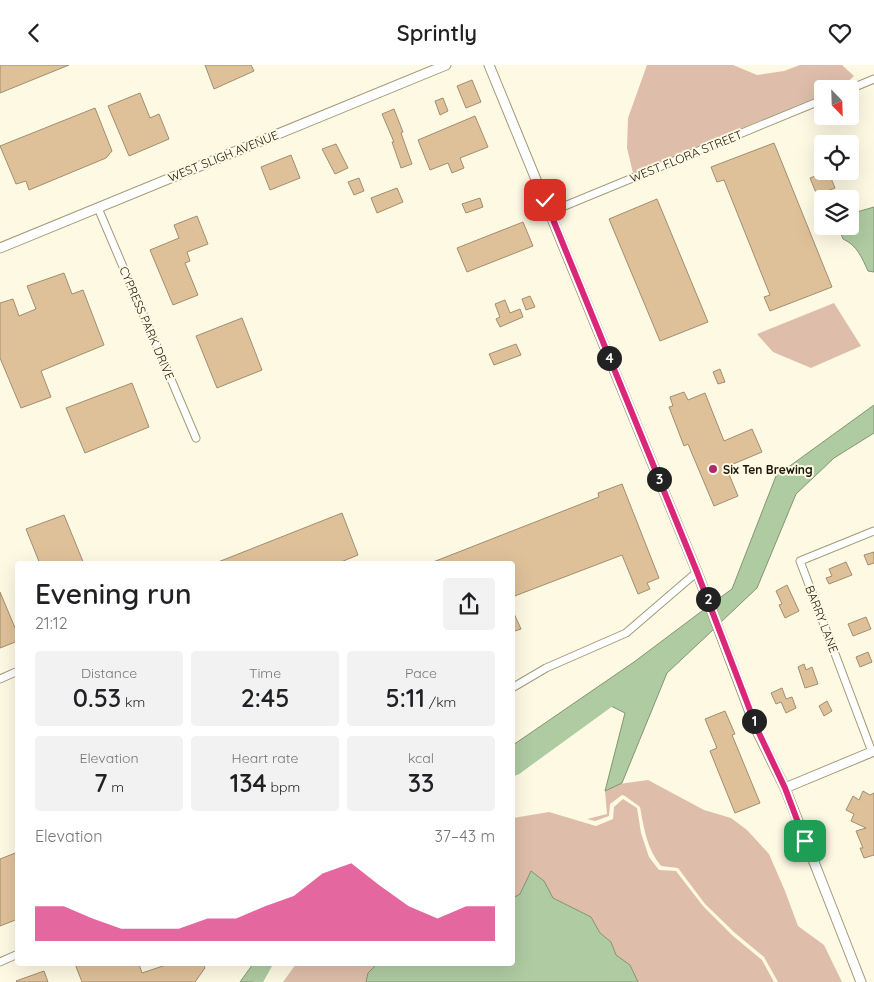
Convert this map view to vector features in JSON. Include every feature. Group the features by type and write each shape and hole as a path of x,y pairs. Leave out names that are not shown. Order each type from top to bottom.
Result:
{"street":[{"name":"WEST SLIGH AVENUE","path":"0,248 446,65"},
{"path":"489,65 706,594 758,731 785,788 861,982"},
{"path":"859,85 874,79"},
{"name":"WEST FLORA STREET","path":"550,212 814,103"},
{"name":"CYPRESS PARK DRIVE","path":"98,208 196,438"},
{"name":"BARRY LANE","path":"873,752 800,561 874,531"},
{"path":"515,686 546,668 626,633 697,572"},
{"path":"0,679 15,672"},
{"path":"785,788 873,752"},
{"path":"0,962 15,956"}],"shaded area":[{"path":"647,65 733,65 757,75 784,71 800,65 842,65 854,76 849,80 814,80 814,98 633,173 627,148 628,118"},
{"path":"874,207 874,272 868,271 855,248 843,239 841,235 859,235 859,211"},
{"path":"834,303 861,346 811,368 773,352 757,334"},
{"path":"874,405 874,433 834,458 796,494 757,588 721,622 714,602 732,589 776,476"},
{"path":"706,608 714,629 667,673 622,783 605,791 625,713 607,704 515,772 515,744 634,662"},
{"path":"648,780 704,810 731,818 747,830 769,854 798,926 824,945 842,982 778,982 764,957 735,933 705,904 678,868 661,866 649,846 640,807 625,796 622,795 610,804 609,816 595,821 587,819 607,814 605,791 619,784"},
{"path":"623,799 637,808 641,833 649,857 659,870 676,871 703,906 733,936 762,960 774,982 283,982 295,966 515,966 515,818 549,812 596,826 613,819 614,807"},
{"path":"531,871 544,881 553,898 591,917 600,933 611,942 616,955 630,965 638,982 366,982 368,973 375,966 515,966 515,897 520,894"},
{"path":"252,966 265,966 255,982 240,982"}],"building":[{"path":"0,65 69,65 0,93"},
{"path":"205,65 251,65 254,71 214,89"},
{"path":"472,80 481,102 466,108 457,86"},
{"path":"140,93 150,118 159,114 169,139 129,156 108,106"},
{"path":"443,98 448,111 440,115 435,101"},
{"path":"95,108 112,151 106,158 29,190 26,181 16,184 0,146"},
{"path":"394,109 412,164 401,168 392,142 394,142 382,114"},
{"path":"475,116 488,147 460,158 464,168 452,173 448,163 430,170 418,140"},
{"path":"774,143 832,287 770,311 764,297 770,295 724,180 717,182 711,167"},
{"path":"336,144 348,168 335,174 322,149"},
{"path":"291,155 300,178 270,190 261,167"},
{"path":"814,176 814,180 832,180 835,188 815,190 810,178"},
{"path":"359,178 364,191 354,195 348,182"},
{"path":"397,188 403,202 377,213 371,198"},
{"path":"480,198 483,207 466,213 462,204"},
{"path":"657,199 708,322 660,341 609,219"},
{"path":"197,216 208,244 187,252 190,261 185,263 198,295 173,305 150,250 179,238 174,225"},
{"path":"523,222 533,246 467,272 457,248"},
{"path":"64,273 72,294 83,290 104,345 41,371 51,397 21,408 0,358 0,303 13,299 19,316 36,309 27,286"},
{"path":"530,296 535,307 526,310 522,299"},
{"path":"505,300 510,313 520,309 523,317 500,327 496,319 500,317 495,304"},
{"path":"242,318 262,370 217,388 196,336"},
{"path":"516,344 521,355 494,365 489,354"},
{"path":"720,369 725,382 718,384 713,372"},
{"path":"132,383 149,427 85,453 66,408"},
{"path":"684,392 688,400 705,393 724,441 752,429 762,452 726,467 738,496 714,506 688,444 684,446 669,407 673,406 670,397"},
{"path":"622,484 659,578 647,583 650,589 638,594 622,555 515,596 515,561 436,561 599,497 598,493"},
{"path":"342,513 358,555 343,561 221,561"},
{"path":"64,515 83,561 39,561 26,529"},
{"path":"874,552 874,563 868,565 864,555"},
{"path":"846,562 852,575 829,584 826,578 832,576 829,569"},
{"path":"787,585 799,611 785,618 779,605 782,604 776,591"},
{"path":"0,592 15,628 15,642 0,648"},
{"path":"515,616 521,629 515,631"},
{"path":"866,617 871,629 853,636 848,624"},
{"path":"868,652 872,662 860,667 856,657"},
{"path":"804,664 806,670 812,667 818,684 805,688 798,667"},
{"path":"782,688 786,699 792,697 796,708 786,713 781,702 776,704 771,693"},
{"path":"827,701 832,711 824,716 819,706"},
{"path":"725,711 735,734 732,735 760,803 735,813 710,751 717,748 705,719"},
{"path":"863,791 870,795 874,793 874,855 864,858 860,848 863,848 856,831 866,828 851,821 854,814 846,810 853,796 859,800"},
{"path":"15,853 15,920 0,926 0,859"},
{"path":"76,966 140,966 142,973 163,966 204,966 205,968 195,982 82,982"},
{"path":"44,971 48,982 16,981"}],"waterway":[{"path":"515,771 616,698"},
{"path":"258,982 267,966"}],"place":[{"name":"Six Ten Brewing","path":"713,469"}],"route":[{"path":"545,200 697,572 758,731 785,788 805,841"}]}
